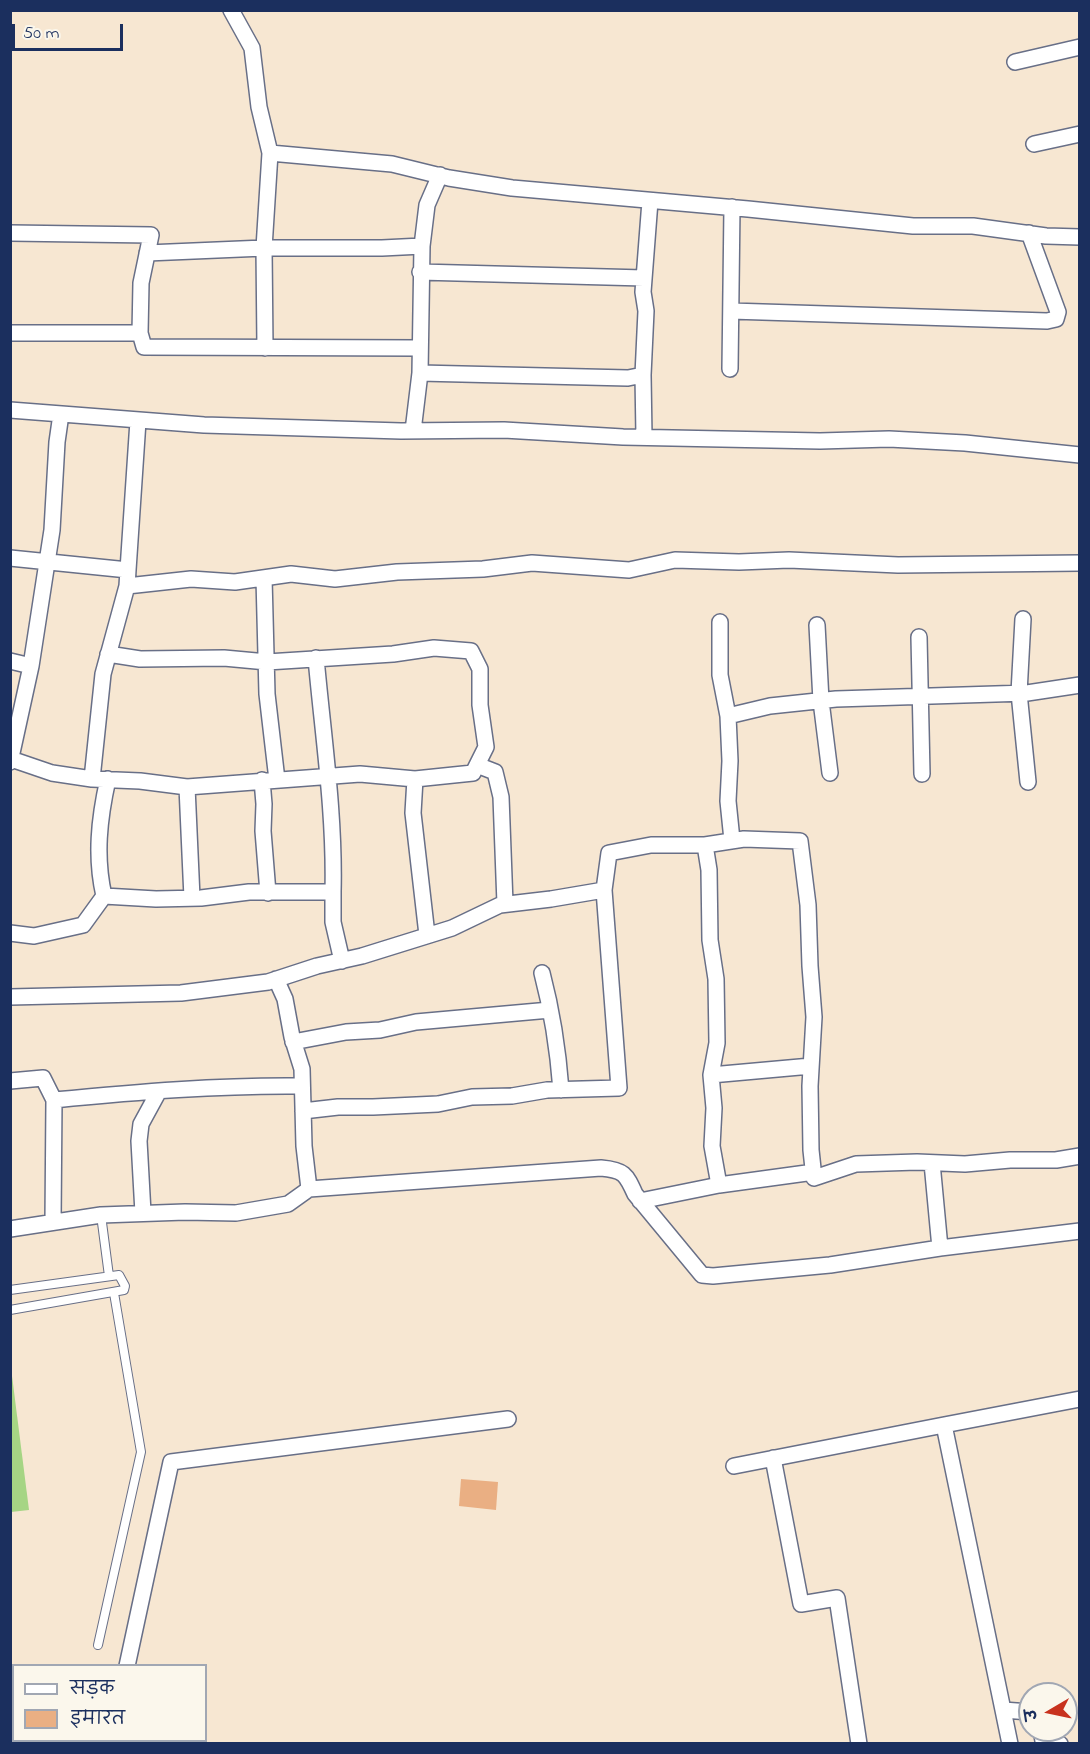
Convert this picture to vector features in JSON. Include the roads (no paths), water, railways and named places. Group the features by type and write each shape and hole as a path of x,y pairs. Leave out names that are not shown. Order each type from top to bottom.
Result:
{"street":[{"path":"231,10 252,48 259,107 270,153 264,248 265,348"},
{"path":"1015,62 1080,47"},
{"path":"1034,144 1080,134"},
{"path":"270,153 392,164 440,176 512,188 732,207 913,226 974,226 1046,236 1080,237"},
{"path":"413,431 420,373 422,246 427,205 440,176"},
{"path":"644,437 643,375 646,310 643,292 650,201"},
{"path":"730,369 732,207"},
{"path":"10,233 151,235 141,284 141,333 144,347 420,348"},
{"path":"730,311 1047,321 1056,319 1058,312 1029,233"},
{"path":"147,253 264,248 422,246"},
{"path":"420,272 644,278"},
{"path":"10,333 141,333"},
{"path":"420,373 628,378 643,375"},
{"path":"10,410 204,425 413,431 504,430 644,437 889,440 966,444 1080,455"},
{"path":"61,414 57,442 52,530 31,666 11,761 52,772 92,779 140,781 187,787 360,774 415,779 472,772 486,747 480,705 480,669 471,651 434,648 393,654 267,662 224,658 140,658 108,654"},
{"path":"92,779 103,674 128,578 138,421"},
{"path":"10,558 47,562 128,578 235,582 291,574 335,579 397,572 483,569 532,564 629,570 675,560 789,560 898,565 1080,563"},
{"path":"264,578 270,780 264,804 263,831 268,892"},
{"path":"1023,619 1019,693 1028,782"},
{"path":"720,622 720,675 728,716 730,761 728,801 732,840"},
{"path":"817,625 821,700 830,773"},
{"path":"919,638 922,774"},
{"path":"316,658 334,848 333,922 342,961"},
{"path":"10,662 31,666"},
{"path":"728,716 770,706 821,700 1019,693 1080,685"},
{"path":"477,765 495,772 501,797 505,904"},
{"path":"10,933 34,936 83,925 104,896 99,876 100,816 108,779"},
{"path":"415,779 413,813 427,935"},
{"path":"187,787 192,898"},
{"path":"303,1111 338,1107 438,1104 472,1097 512,1096 547,1090 619,1088 604,890 609,853 651,844 705,845 744,839 800,842 808,905 814,1017 811,1150 814,1178 856,1164 964,1164 1010,1160 1056,1160 1080,1156"},
{"path":"705,845 710,870 710,940 716,980 717,1043 711,1075 714,1108 711,1146 719,1185"},
{"path":"10,997 181,993 276,979 363,956 452,928 500,905 604,890"},
{"path":"104,896 192,898 249,892 333,892"},
{"path":"542,973 559,1064 561,1090"},
{"path":"276,979 285,999 293,1041 302,1069 304,1146 309,1189"},
{"path":"293,1041 346,1032 380,1030 416,1022 550,1010"},
{"path":"711,1075 812,1066"},
{"path":"10,1081 44,1078 54,1100 53,1222"},
{"path":"54,1100 259,1085 302,1086"},
{"path":"143,1213 139,1141 141,1124 159,1091"},
{"path":"932,1163 940,1248"},
{"path":"10,1229 101,1215 236,1213 288,1204 309,1189 601,1168 617,1169 628,1179 640,1201 702,1275 713,1276 830,1265 940,1248 1080,1231"},
{"path":"640,1201 719,1185 814,1172"},
{"path":"734,1466 1080,1400"},
{"path":"127,1664 171,1462 508,1419"},
{"path":"944,1425 1010,1743"},
{"path":"773,1458 801,1604 837,1598 859,1743"},
{"path":"1003,1710 1018,1711"}],"lane":[{"path":"101,1215 109,1276"},
{"path":"10,1290 119,1275 125,1286 124,1290 114,1293 10,1310"},
{"path":"98,1645 141,1452 114,1293"}]}
